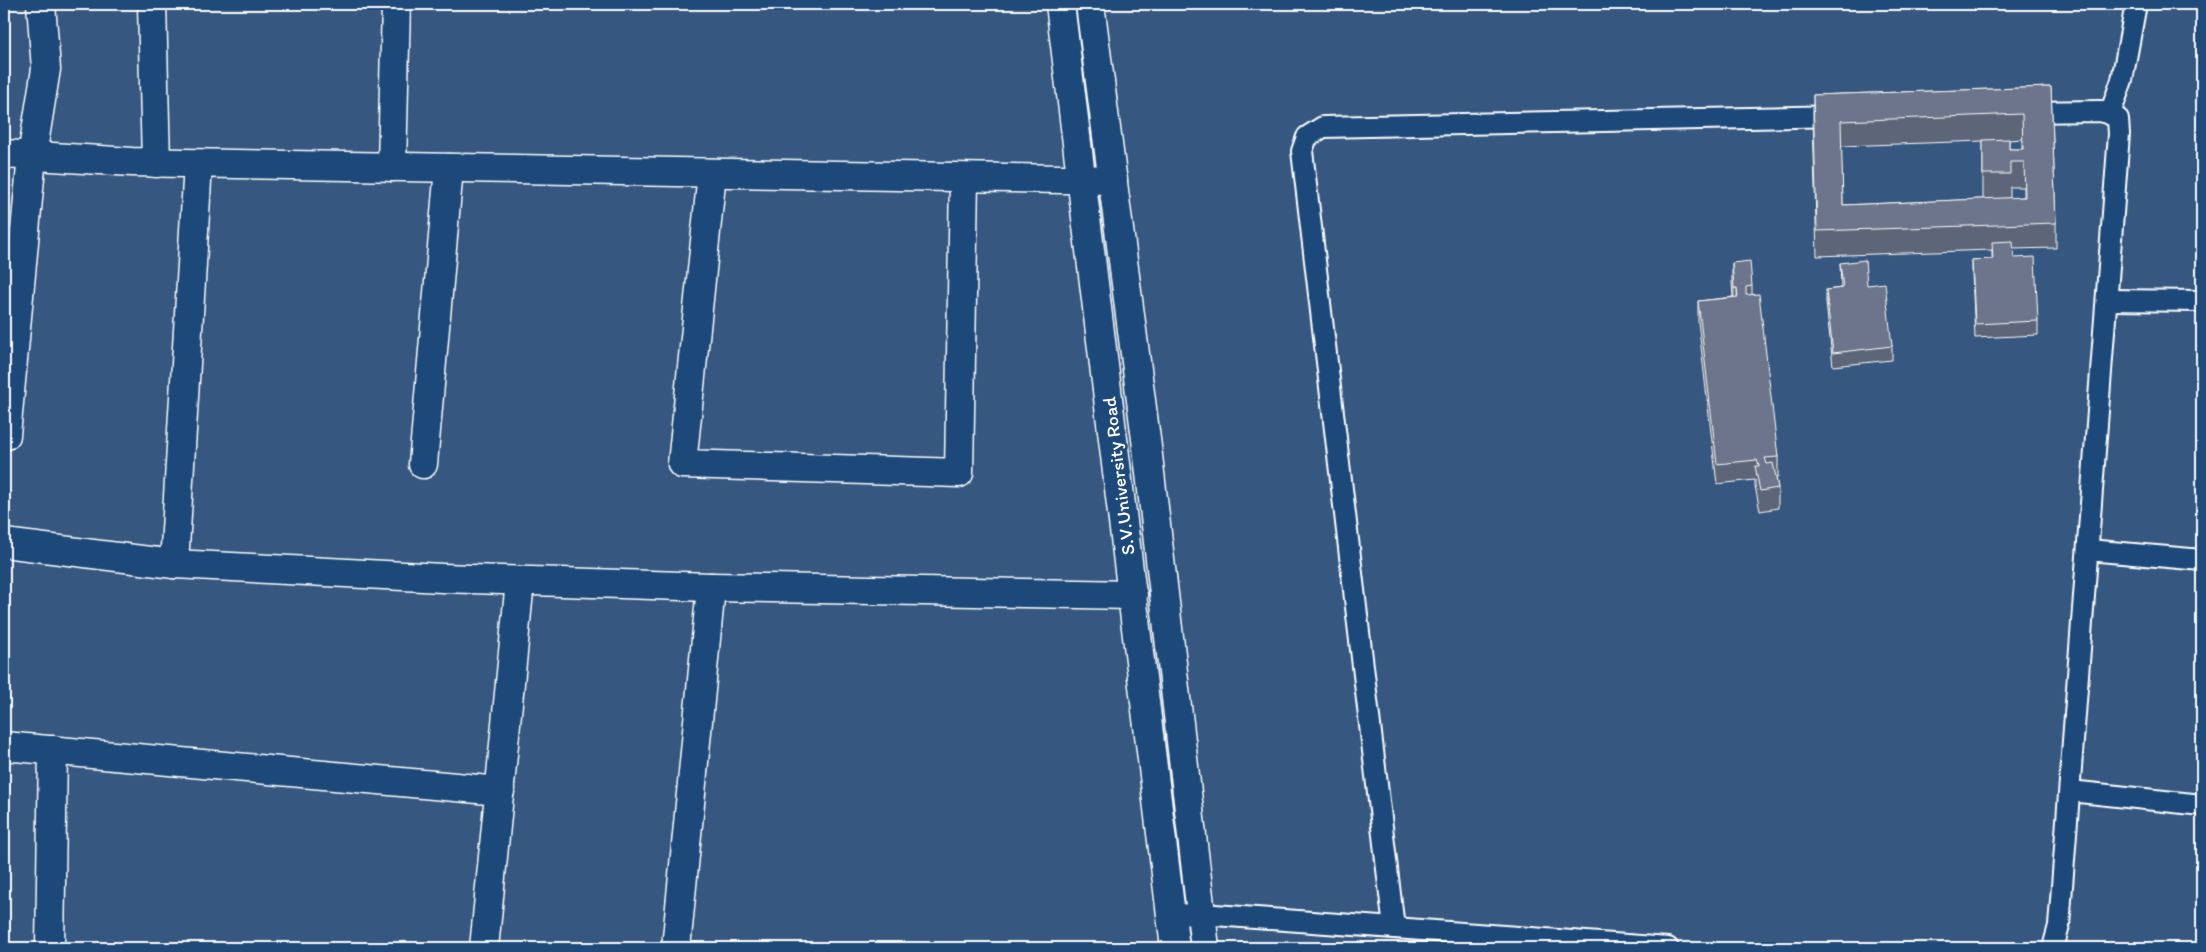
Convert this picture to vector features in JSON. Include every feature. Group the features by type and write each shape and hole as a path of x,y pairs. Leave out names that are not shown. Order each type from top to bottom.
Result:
{"street":[{"path":"6,435 32,156 46,69 40,4"},
{"path":"152,4 156,163"},
{"path":"392,167 396,4"},
{"name":"S.V.University Road","path":"1060,4 1176,948"},
{"name":"S.V.University Road","path":"1090,4 1148,457 1205,948"},
{"path":"4,154 198,164 1113,180"},
{"path":"174,564 198,164"},
{"path":"423,464 449,168"},
{"path":"712,174 682,464 959,472 964,178"},
{"path":"4,543 174,564 520,580 712,587 1133,595"},
{"path":"484,948 520,580"},
{"path":"676,948 712,587"},
{"path":"4,746 500,791"},
{"path":"50,948 53,750"}],"lane":[{"path":"2110,114 2122,80 2136,4"},
{"path":"2000,113 2100,111 2118,119 2119,134 2070,791 2059,926 2053,948"},
{"path":"1394,928 1302,151 1307,137 1323,127 1861,116"},
{"path":"2107,300 2202,300"},
{"path":"2088,550 2202,560"},
{"path":"2070,791 2202,805"},
{"path":"1172,915 1201,914 1668,948"}],"building":[{"path":"2051,87 2056,223 1817,231 1813,95","holes":["2022,114 2023,149 2009,149 2009,139 1983,140 1983,174 2010,174 2010,162 2024,162 2025,197 1843,205 1841,121"]},
{"path":"2013,241 2014,258 2035,257 2038,321 1975,324 1972,260 1993,259 1992,242"},
{"path":"1865,260 1867,285 1885,283 1892,346 1833,353 1826,290 1843,288 1840,263"},
{"path":"1750,261 1752,286 1746,287 1746,295 1759,294 1778,457 1765,458 1767,464 1773,463 1778,488 1760,491 1755,466 1759,466 1757,460 1717,464 1698,301 1738,297 1737,288 1734,288 1732,263"}]}
